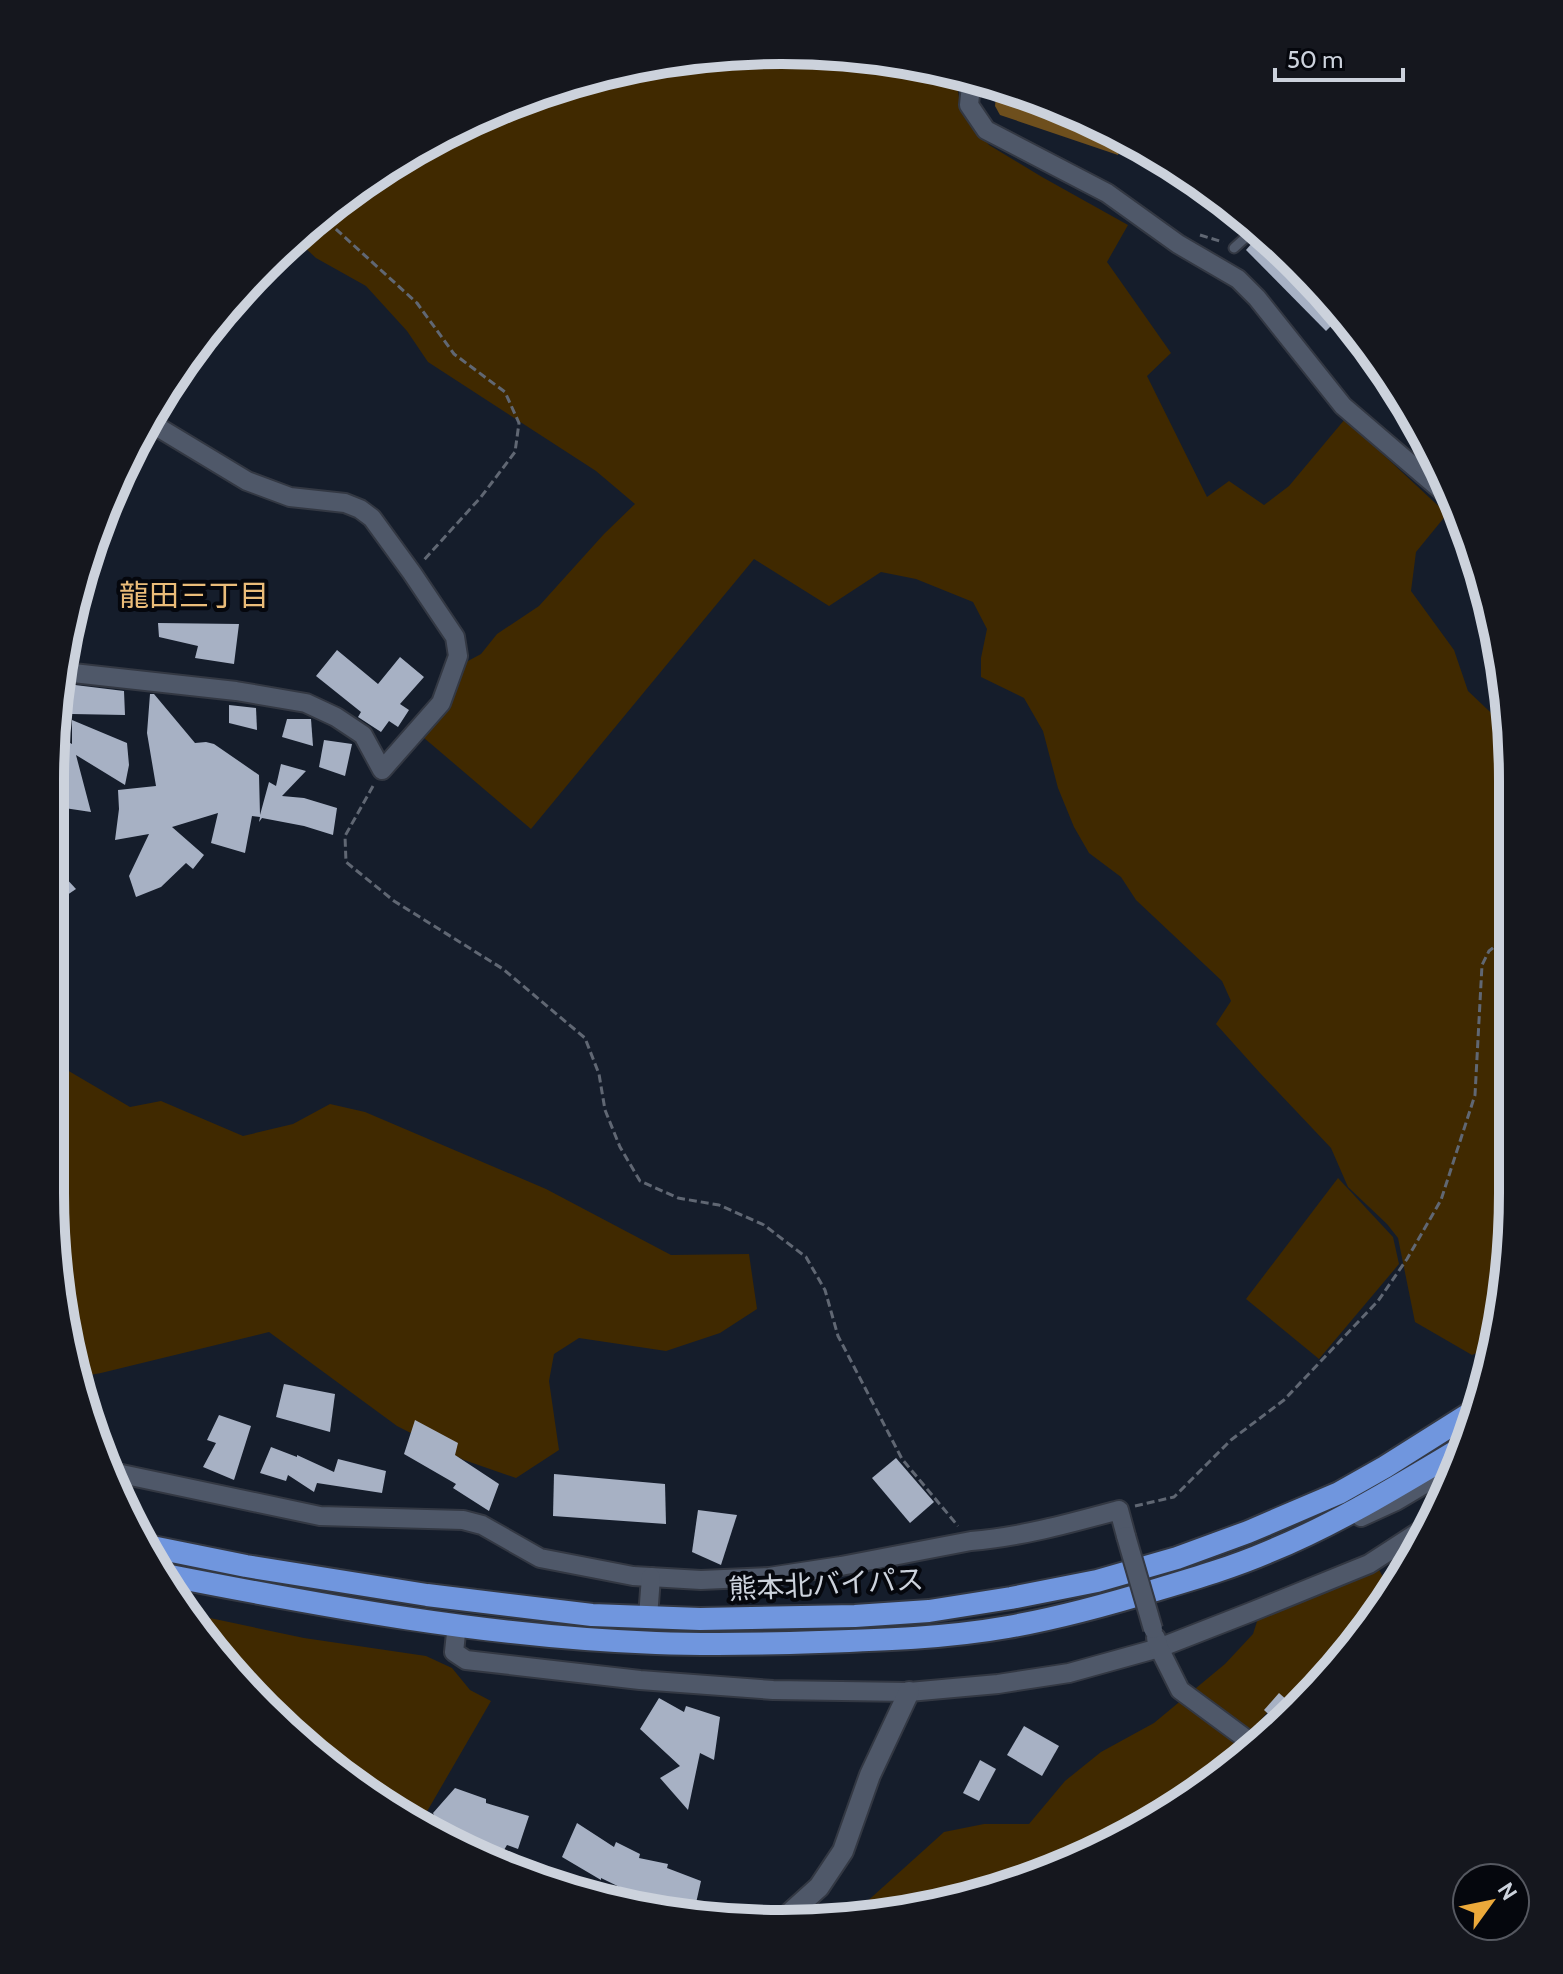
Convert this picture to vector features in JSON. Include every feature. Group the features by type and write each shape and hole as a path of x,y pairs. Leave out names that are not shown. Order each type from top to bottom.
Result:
{"highway":[{"name":"熊本北バイパス","path":"159,1548 246,1566 427,1595 592,1615 700,1619 855,1616 929,1611 1097,1581 1177,1558 1339,1493 1463,1418"},
{"name":"熊本北バイパス","path":"176,1577 345,1608 548,1635 655,1643 758,1644 921,1637 1008,1627 1122,1601 1192,1580 1292,1542 1369,1503 1448,1456"}],"street":[{"path":"971,89 969,105 986,130 1107,193 1178,244 1238,279 1257,298 1343,406 1434,484"},
{"path":"73,673 236,691 306,703 336,717 363,735 382,770 441,703 458,656 455,637 372,518 345,503 290,497 247,481 158,427"},
{"path":"1385,1467 1466,1406"},
{"path":"122,1474 320,1516 463,1520 482,1525 540,1558 633,1576 701,1580 769,1577 841,1566 1067,1524 1119,1510 1159,1648 1180,1690 1246,1739"},
{"path":"1292,1542 1344,1525 1396,1501 1441,1474"},
{"path":"457,1624 454,1652 466,1660 640,1680 758,1689 909,1692 998,1684 1069,1673 1159,1648 1369,1564 1410,1537"},
{"path":"648,1617 651,1577"},
{"path":"794,1909 819,1887 843,1851 870,1775 909,1692"}],"lane":[{"path":"1230,246 1246,235"}],"path":[{"path":"330,224 417,303 454,354 505,392 519,423 515,452 481,497 412,573"},
{"path":"1196,234 1230,246"},
{"path":"382,770 345,836 346,862 394,901 503,969 585,1038 599,1074 605,1110 620,1147 640,1181 678,1198 719,1205 764,1225 806,1257 825,1290 838,1336 902,1459 971,1541"},
{"path":"1119,1510 1174,1497 1231,1440 1284,1400 1378,1301 1407,1259 1441,1200 1475,1095 1482,965 1489,951 1499,943"}],"shaded area":[{"path":"782,64 875,70 957,86 961,110 989,145 1128,225 1107,262 1171,353 1147,376 1207,497 1229,481 1264,505 1289,486 1345,419 1447,514 1416,552 1411,591 1454,650 1468,691 1495,717 1499,782 1499,1192 1493,1286 1481,1351 1472,1355 1415,1322 1398,1238 1348,1187 1331,1148 1216,1024 1231,1001 1222,981 1136,900 1121,877 1089,853 1058,788 1043,731 1024,698 981,677 987,629 973,602 916,579 881,572 829,606 754,559 531,829 417,732 453,669 481,654 497,634 539,606 635,504 596,471 428,362 407,331 366,286 316,258 303,246 308,242 345,212 423,160 507,119 596,88 688,70"},
{"path":"996,97 1056,119 1120,149 1118,155 1000,115 995,106"},
{"path":"64,1068 130,1107 161,1101 243,1136 293,1124 330,1104 365,1112 546,1189 671,1255 749,1254 757,1309 720,1333 666,1351 579,1338 554,1354 549,1381 559,1450 516,1478 464,1460 397,1426 269,1332 87,1376 70,1286 64,1192"},
{"path":"1338,1178 1393,1237 1399,1264 1319,1359 1246,1299"},
{"path":"1377,1566 1385,1580 1351,1629 1289,1700 1283,1706 1276,1702 1239,1745 1140,1814 1099,1836 1012,1872 967,1886 863,1905 944,1832 984,1824 1029,1824 1065,1781 1101,1752 1154,1723 1225,1664 1253,1634 1261,1609"},
{"path":"203,1617 304,1638 426,1656 452,1668 470,1690 491,1701 425,1815 383,1789 308,1732 242,1666"}],"building":[{"path":"1255,242 1334,323 1326,331 1246,250"},
{"path":"158,623 239,624 234,664 195,658 198,646 159,637"},
{"path":"337,650 378,684 400,657 424,677 400,704 409,710 398,727 389,721 381,732 358,717 361,712 316,676"},
{"path":"71,684 124,691 125,715 72,714 72,705 69,704"},
{"path":"150,694 154,694 195,743 214,744 259,775 260,815 269,782 276,786 281,764 306,771 282,796 304,798 337,808 333,835 262,818 259,822 260,817 252,816 245,853 211,843 218,813 172,827 204,855 193,869 186,863 161,887 136,897 129,876 149,834 115,840 118,790 156,786 147,733"},
{"path":"229,705 256,708 257,730 229,723"},
{"path":"287,719 311,719 313,746 282,737"},
{"path":"72,720 127,743 129,765 125,785 76,755 91,812 64,808 66,741 72,744"},
{"path":"324,740 352,744 345,776 319,767"},
{"path":"64,876 76,889 64,897"},
{"path":"284,1384 335,1394 330,1432 276,1417"},
{"path":"219,1415 251,1426 234,1480 203,1467 216,1443 207,1440"},
{"path":"415,1420 458,1443 455,1455 499,1484 489,1511 453,1488 456,1484 404,1454"},
{"path":"271,1447 334,1472 338,1459 386,1471 382,1493 317,1483 314,1492 288,1475 286,1481 260,1473"},
{"path":"896,1458 934,1502 910,1523 872,1478"},
{"path":"554,1474 665,1484 666,1524 553,1516"},
{"path":"698,1510 737,1515 721,1565 692,1552"},
{"path":"1279,1693 1288,1701 1271,1717 1264,1710"},
{"path":"659,1698 684,1712 686,1706 720,1717 714,1760 700,1753 688,1810 660,1778 680,1766 640,1729"},
{"path":"1024,1726 1059,1746 1042,1776 1007,1755"},
{"path":"980,1760 996,1769 979,1801 963,1793"},
{"path":"455,1788 486,1799 486,1803 529,1816 518,1849 507,1845 502,1853 437,1822 433,1813"},
{"path":"577,1823 614,1847 616,1842 640,1854 639,1858 668,1864 667,1868 701,1881 696,1905 634,1894 601,1880 562,1857"}],"district":[{"name":"龍田三丁目","path":"194,595"}]}
